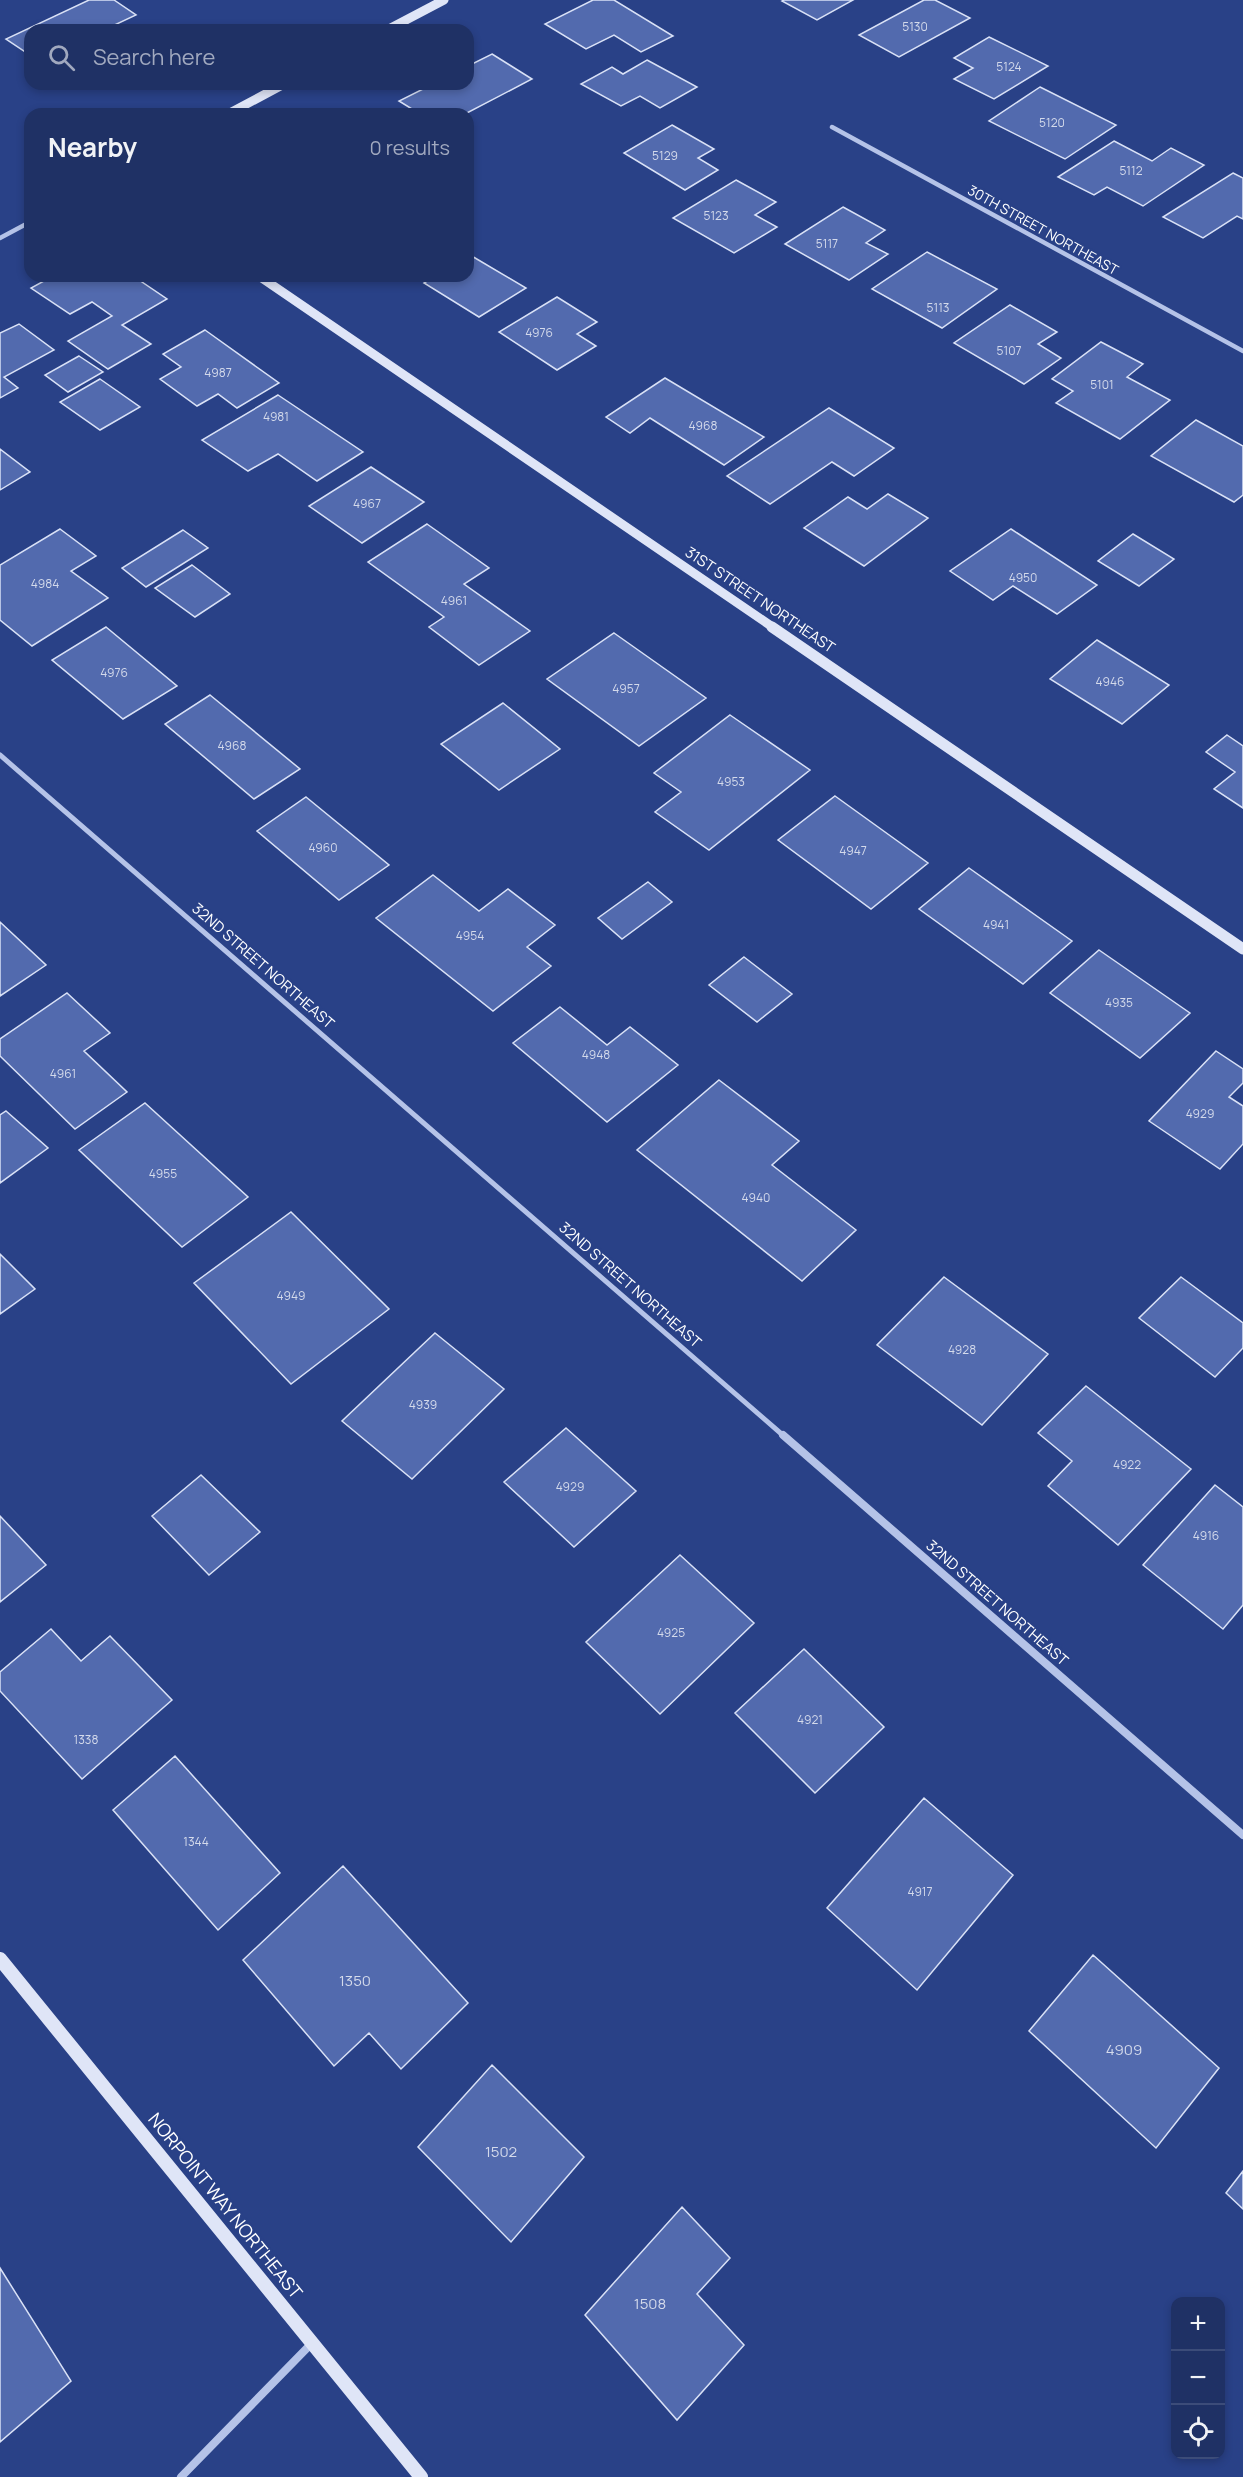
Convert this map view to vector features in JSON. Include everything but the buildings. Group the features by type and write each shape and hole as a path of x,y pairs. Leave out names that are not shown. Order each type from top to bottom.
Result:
{"street":[{"path":"398,24 444,0"},
{"path":"239,108 273,90"},
{"name":"30TH STREET NORTHEAST","path":"832,127 1243,351"},
{"path":"0,238 24,225"},
{"name":"31ST STREET NORTHEAST","path":"269,282 1243,949"},
{"name":"32ND STREET NORTHEAST","path":"0,755 1243,1835"},
{"name":"NORPOINT WAY NORTHEAST","path":"0,1959 421,2477"},
{"path":"181,2477 311,2344"}]}
